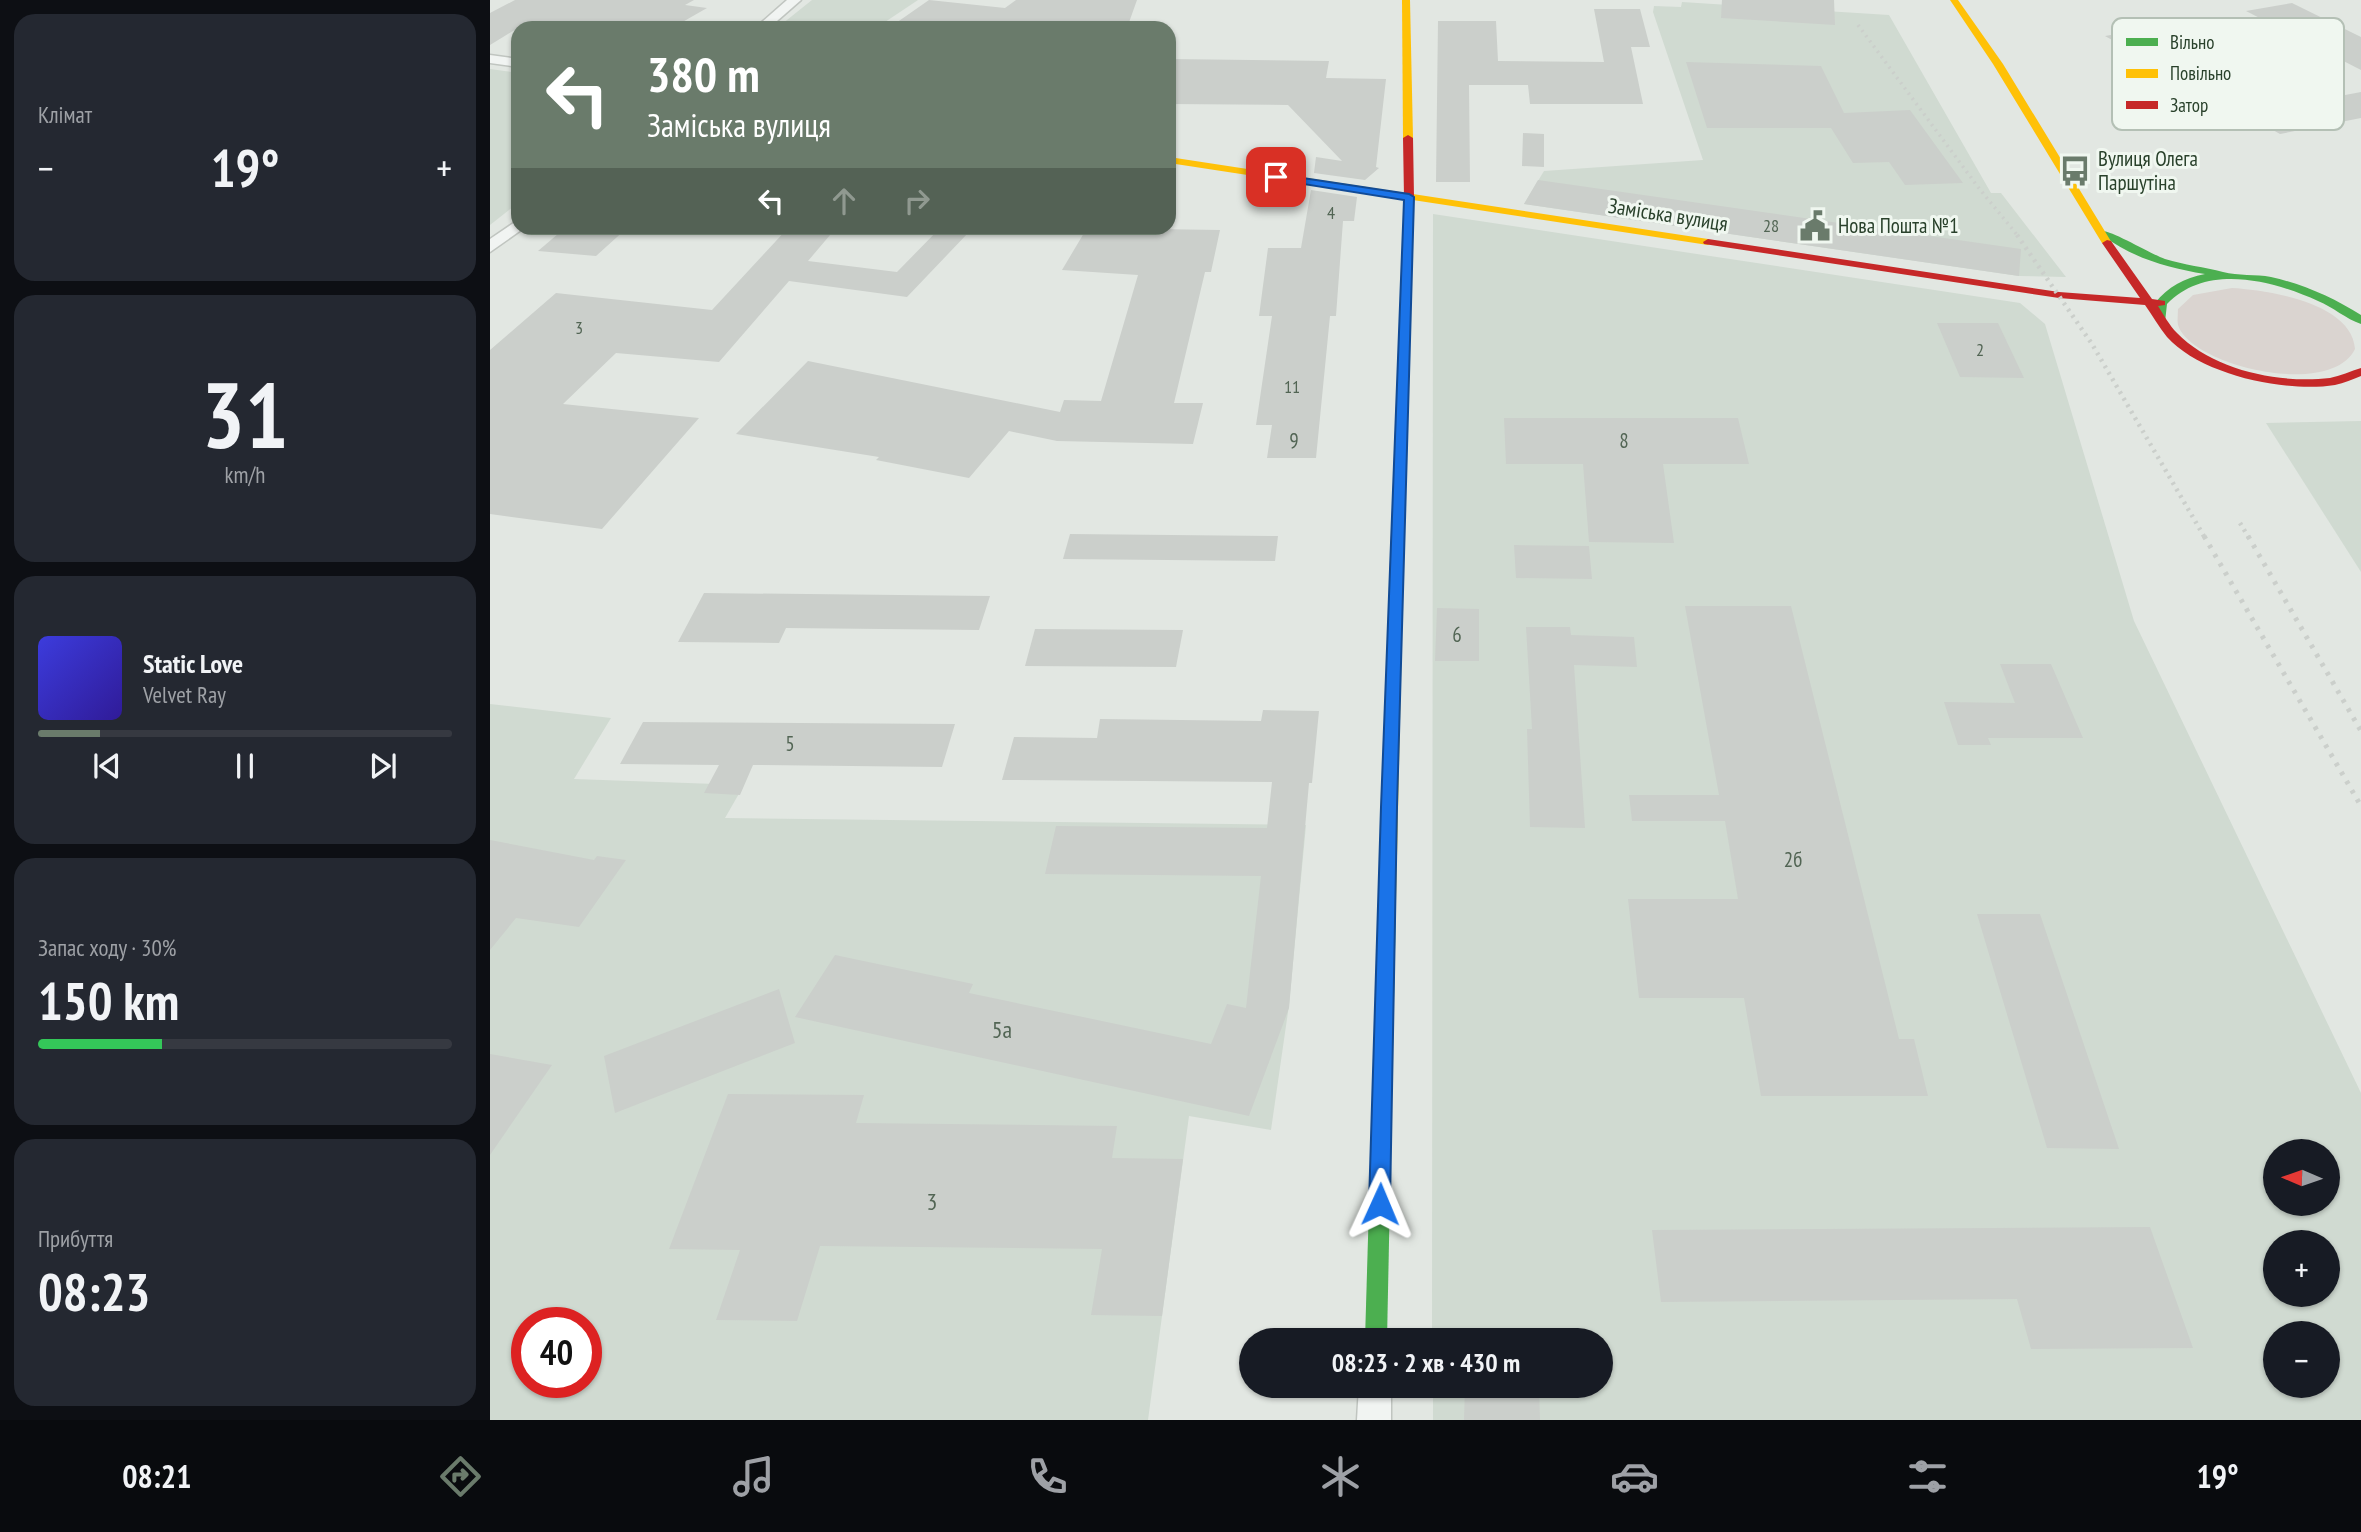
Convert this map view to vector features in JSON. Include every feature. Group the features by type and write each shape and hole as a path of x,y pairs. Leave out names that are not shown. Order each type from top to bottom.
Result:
{"street":[{"path":"770,21 795,0"},
{"path":"1376,1328 1389,794 1409,197 1406,0"},
{"path":"1954,0 1998,64 2093,222 2155,303 2161,320 2172,335 2196,354 2244,373 2271,380 2311,383 2335,381 2361,372"},
{"path":"490,59 511,61"},
{"name":"Заміська вулиця","path":"1176,161 2059,295 2155,303"},
{"path":"2093,222 2112,239 2148,258 2176,266 2252,278 2308,291 2359,316"},
{"path":"490,247 511,230"},
{"path":"2155,303 2192,282 2220,277 2252,278"},
{"path":"1374,1420 1375,1398"}],"shaded area":[{"path":"812,0 918,0 886,21 786,21"},
{"path":"1682,2 1889,15 1991,193 2001,193 2066,277 2019,276 1524,204 1544,171 1703,160 1653,12 1654,6 1681,7"},
{"path":"490,69 511,72 511,208 490,225"},
{"path":"1433,214 2020,303 2045,324 2134,621 2361,1093 2361,1420 1433,1420 1433,1398 1613,1398 1613,1328 1432,1328"},
{"path":"2232,288 2286,296 2324,310 2340,320 2350,333 2355,349 2341,364 2319,372 2292,374 2233,364 2208,353 2188,340 2178,325 2178,309 2193,295"},
{"path":"2361,421 2361,572 2266,423"},
{"path":"490,704 611,718 574,779 744,785 725,818 1306,825 1289,1005 1271,1130 1189,1116 1148,1420 490,1420"}],"building":[{"path":"515,0 694,0 685,5 707,8 684,21 511,21 511,32 490,45 490,13"},
{"path":"929,0 1005,8 1016,0 1137,0 1130,21 899,21"},
{"path":"1722,0 1834,0 1835,25 1721,18"},
{"path":"2292,3 2322,18 2260,18 2246,11"},
{"path":"1594,9 1640,9 1650,47 1631,47 1643,104 1530,104 1528,85 1469,85 1470,182 1436,182 1438,21 1496,21 1498,61 1604,62"},
{"path":"2344,29 2361,37 2361,70 2344,61"},
{"path":"1176,59 1329,61 1326,78 1386,79 1376,167 1379,168 1365,180 1314,173 1316,157 1342,161 1288,105 1176,104"},
{"path":"1686,62 1821,66 1844,113 1910,110 1963,183 1905,185 1889,162 1853,163 1831,128 1707,128"},
{"path":"2361,92 2361,118 2344,121 2344,95"},
{"path":"2273,130 2300,130 2280,134"},
{"path":"1523,133 1544,134 1544,167 1522,166"},
{"path":"1538,180 2021,249 2019,276 1524,204"},
{"path":"1311,190 1357,197 1354,221 1343,221 1336,316 1330,316 1316,458 1267,458 1272,425 1256,425 1272,316 1259,316 1268,248 1301,248"},
{"path":"1176,229 1220,230 1211,272 1205,272 1174,403 1203,403 1193,444 1057,441 1009,431 969,478 876,460 879,457 736,434 808,361 1060,412 1064,400 1101,401 1138,275 1062,270 1083,235 1176,235"},
{"path":"557,235 619,235 596,256 538,251"},
{"path":"782,235 830,235 808,261 897,272 933,235 966,235 907,297 789,281 719,362 616,353 563,404 699,418 602,529 490,514 490,350 556,293 712,310"},
{"path":"1937,323 1998,323 2024,378 1960,377"},
{"path":"1504,418 1738,418 1749,464 1663,464 1674,543 1589,542 1583,464 1506,464"},
{"path":"1070,534 1278,536 1275,561 1063,559"},
{"path":"1514,545 1589,546 1592,579 1516,578"},
{"path":"704,593 990,596 979,630 786,628 779,643 678,642"},
{"path":"1685,606 1791,606 1899,1039 1914,1039 1928,1096 1761,1096 1744,998 1639,998 1628,899 1738,899 1725,821 1632,821 1629,795 1719,795"},
{"path":"1437,608 1479,609 1479,661 1435,661"},
{"path":"1526,627 1570,627 1571,635 1634,637 1637,667 1574,665 1585,828 1530,827 1527,729 1532,729"},
{"path":"1035,629 1183,630 1176,667 1025,666"},
{"path":"2000,664 2051,664 2083,738 1988,738 1991,745 1958,745 1944,702 2015,703"},
{"path":"1263,710 1319,711 1312,783 1309,783 1289,1008 1249,1116 795,1017 835,955 973,984 969,993 1211,1044 1227,1004 1246,1008 1261,876 1045,874 1056,826 1267,828 1272,782 1002,780 1014,737 1097,738 1100,719 1261,721"},
{"path":"643,722 955,724 942,767 753,765 740,795 704,793 719,765 620,764"},
{"path":"490,840 594,860 597,856 626,860 579,927 516,918 490,950"},
{"path":"1977,914 2040,914 2119,1149 2047,1148"},
{"path":"779,989 795,1043 615,1113 604,1056"},
{"path":"490,1054 552,1065 490,1155"},
{"path":"728,1094 864,1095 856,1123 1117,1126 1112,1158 1183,1159 1162,1316 1091,1315 1102,1249 820,1246 797,1321 716,1320 740,1250 669,1249"},
{"path":"2150,1227 2193,1348 2031,1349 2017,1299 1661,1302 1652,1230"},
{"path":"1465,1398 1539,1398 1540,1420 1464,1420"}],"railway":[{"path":"1858,25 1978,187 2018,236"},
{"path":"2017,235 2092,344 2205,538"},
{"path":"2240,523 2249,538"},
{"path":"2204,536 2361,806"},
{"path":"2248,536 2361,731"}],"traffic: fast":[{"path":"2106,233 2145,256 2218,273"},
{"path":"2161,320 2161,303 2175,290 2197,279 2220,275 2245,276 2297,288 2322,298 2361,320"},
{"path":"1376,1328 1387,901"}],"traffic: slow":[{"path":"1406,0 1408,138"},
{"path":"1954,0 1998,64 2107,243"},
{"path":"1176,161 1708,242"},
{"path":"1387,901 1396,587"}],"traffic: jam":[{"path":"1396,587 1409,197 1408,138"},
{"path":"1708,242 2059,295 2161,303"},
{"path":"2107,243 2172,335 2196,354 2231,370 2271,380 2311,383 2335,381 2361,372"}],"place":[{"name":"Вулиця Олега Паршутіна","path":"2075,171"},
{"name":"Нова Пошта №1","path":"1815,226"}],"route":[{"path":"1276,177 1409,197 1389,807 1380,1204"}]}
